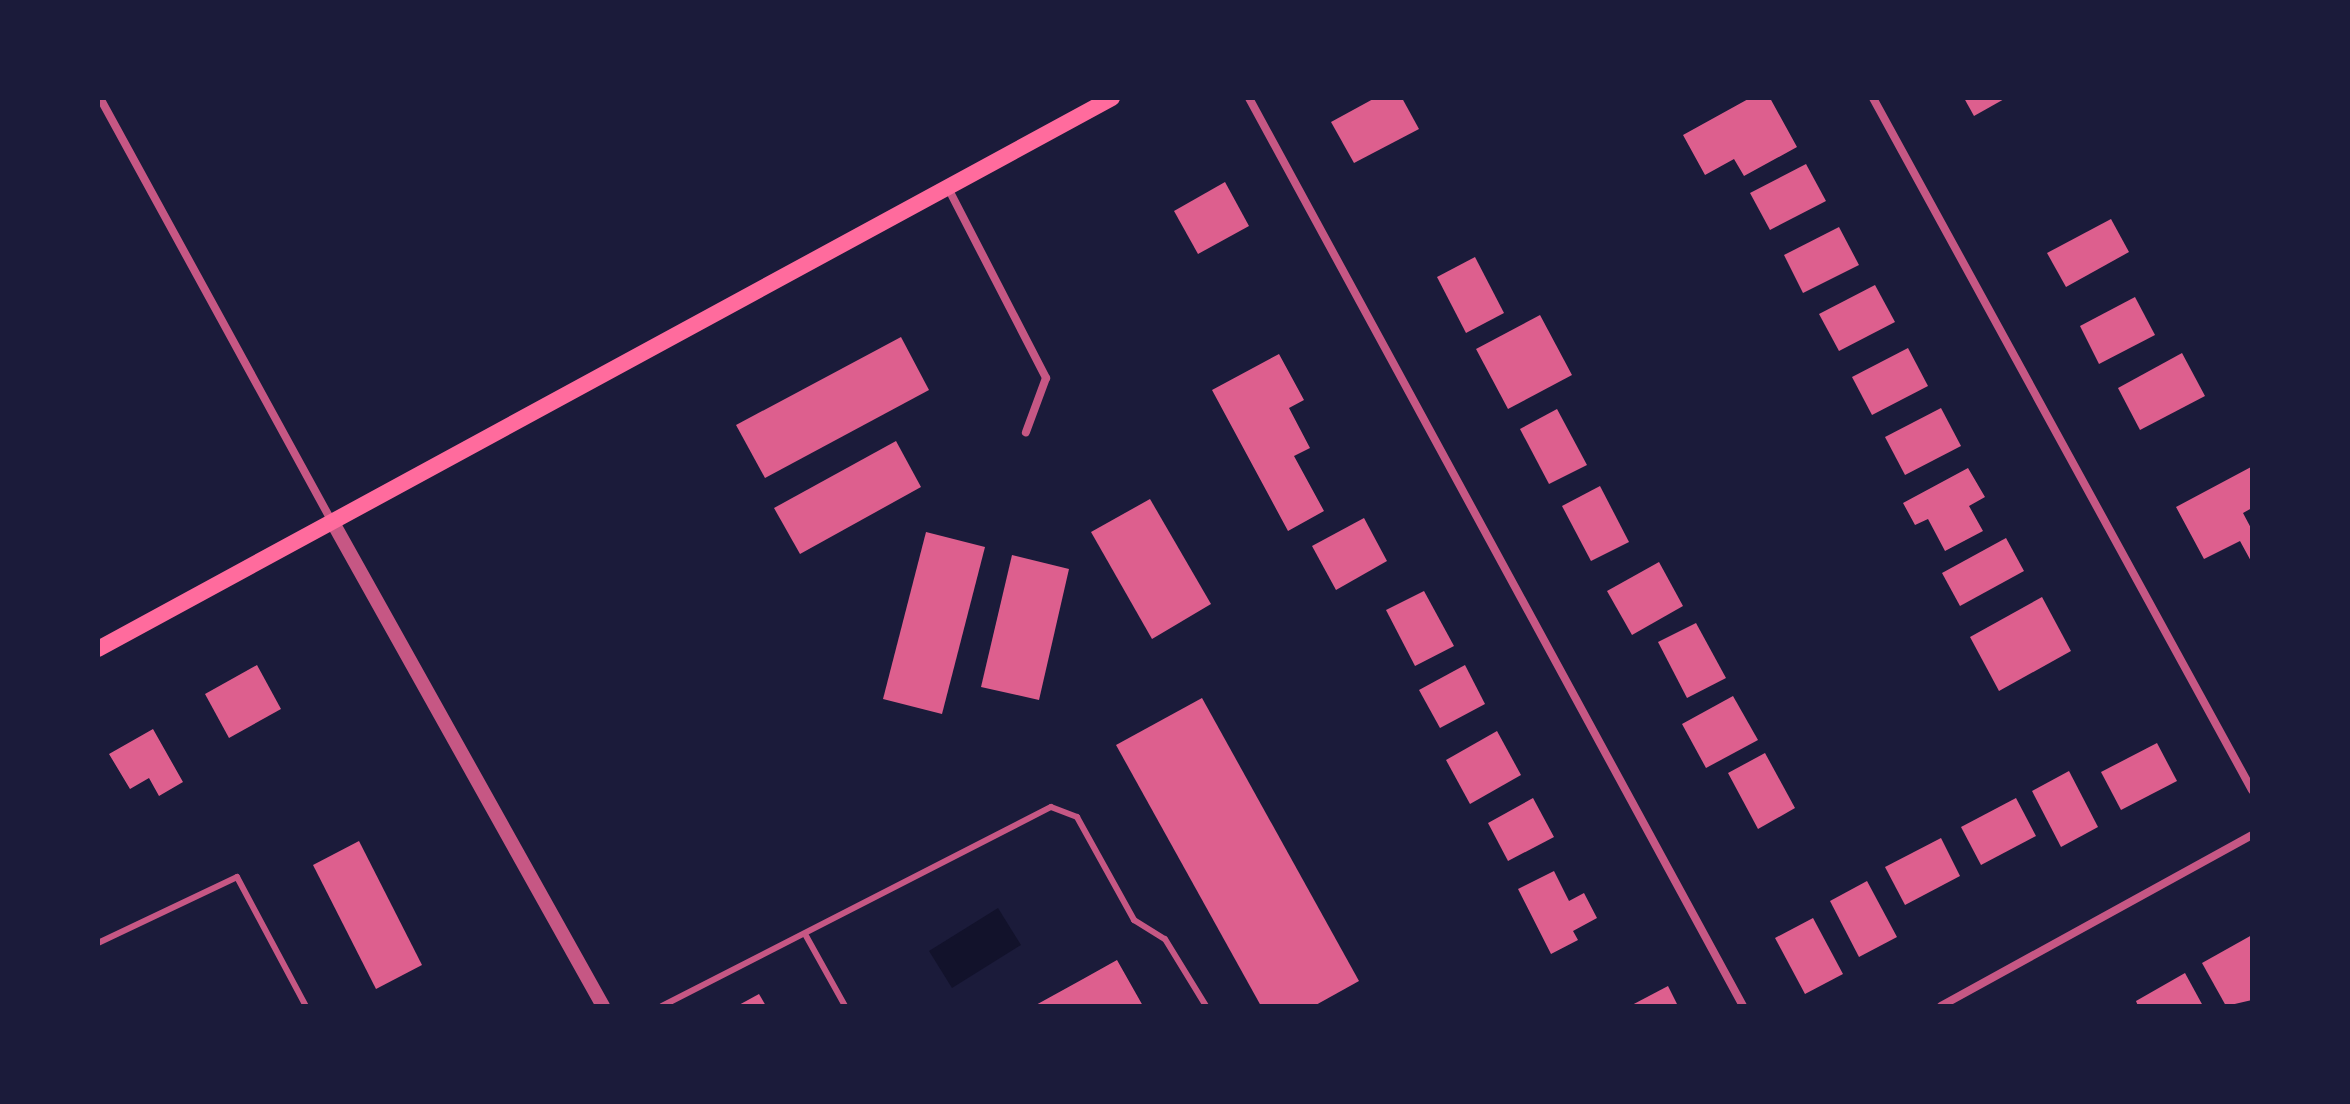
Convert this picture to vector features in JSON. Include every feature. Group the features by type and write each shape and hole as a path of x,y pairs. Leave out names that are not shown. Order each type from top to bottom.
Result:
{"main road":[{"path":"98,649 1112,98"}],"street":[{"path":"100,98 603,1006"},
{"path":"1249,98 1743,1006"},
{"path":"1873,98 2252,790"},
{"path":"948,188 1046,378 1026,432"},
{"path":"1941,1006 2252,835"}],"lane":[{"path":"662,1006 1051,807 1077,817 1134,920 1165,939 1206,1006"},
{"path":"98,943 237,877 306,1006"},
{"path":"805,934 845,1006"}],"shaded area":[{"path":"998,908 1021,945 952,988 929,951"}],"building":[{"path":"1375,98 1402,98 1419,129 1354,163 1331,122"},
{"path":"1750,98 1770,98 1797,147 1744,176 1734,159 1705,175 1683,135"},
{"path":"1964,98 2006,98 1974,116"},
{"path":"1806,164 1826,201 1770,230 1750,193"},
{"path":"1225,182 1249,226 1198,254 1174,211"},
{"path":"2111,219 2129,252 2066,287 2047,253"},
{"path":"1839,227 1859,265 1803,293 1784,255"},
{"path":"1475,257 1504,313 1466,333 1437,277"},
{"path":"1875,285 1895,322 1839,351 1819,314"},
{"path":"2135,297 2155,335 2099,364 2080,326"},
{"path":"1540,315 1572,375 1508,409 1476,349"},
{"path":"901,337 929,390 765,478 736,425"},
{"path":"1908,348 1928,386 1872,415 1852,377"},
{"path":"2182,353 2205,396 2140,430 2118,388"},
{"path":"1279,354 1304,400 1289,408 1310,448 1294,456 1324,511 1288,531 1212,390"},
{"path":"1941,408 1961,446 1905,475 1885,437"},
{"path":"1557,409 1587,465 1549,484 1520,429"},
{"path":"896,441 921,487 800,554 774,508"},
{"path":"2251,467 2252,508 2243,513 2252,530 2252,563 2240,541 2204,559 2176,507"},
{"path":"1968,468 1985,497 1969,506 1983,531 1945,551 1928,519 1915,525 1903,503"},
{"path":"1600,486 1629,542 1591,561 1562,506"},
{"path":"1150,499 1211,604 1152,639 1091,532"},
{"path":"1364,518 1387,561 1336,590 1312,546"},
{"path":"926,532 985,547 942,714 883,699"},
{"path":"2006,538 2024,571 1960,606 1942,573"},
{"path":"1012,555 1069,569 1039,700 981,687"},
{"path":"1659,562 1683,606 1632,635 1607,591"},
{"path":"1424,591 1454,646 1415,666 1386,610"},
{"path":"2042,597 2071,651 1999,691 1970,637"},
{"path":"1696,623 1726,678 1687,698 1658,642"},
{"path":"257,665 281,709 229,738 205,694"},
{"path":"1465,665 1485,704 1440,728 1419,690"},
{"path":"1733,696 1758,740 1706,768 1682,724"},
{"path":"1202,698 1359,981 1314,1006 1261,1006 1116,745"},
{"path":"153,729 183,782 159,796 149,778 130,789 109,754"},
{"path":"1497,731 1521,775 1470,804 1446,760"},
{"path":"2157,743 2177,781 2121,810 2101,772"},
{"path":"1765,753 1795,808 1758,829 1728,773"},
{"path":"2069,771 2098,827 2061,847 2032,791"},
{"path":"1533,798 1554,837 1508,861 1488,823"},
{"path":"2016,798 2036,836 1981,865 1961,827"},
{"path":"1941,838 1960,876 1905,905 1885,867"},
{"path":"359,841 422,965 376,989 313,865"},
{"path":"1554,871 1569,901 1584,893 1597,918 1573,931 1578,940 1551,954 1518,889"},
{"path":"1867,881 1897,937 1859,957 1830,901"},
{"path":"1813,918 1843,974 1805,994 1775,938"},
{"path":"2252,935 2252,1000 2226,1006 2202,963"},
{"path":"1117,960 1143,1006 1034,1006 1083,979"},
{"path":"2185,973 2203,1006 2138,1006 2136,1001"},
{"path":"1668,986 1678,1006 1630,1006"},
{"path":"759,994 766,1006 737,1006"}]}
